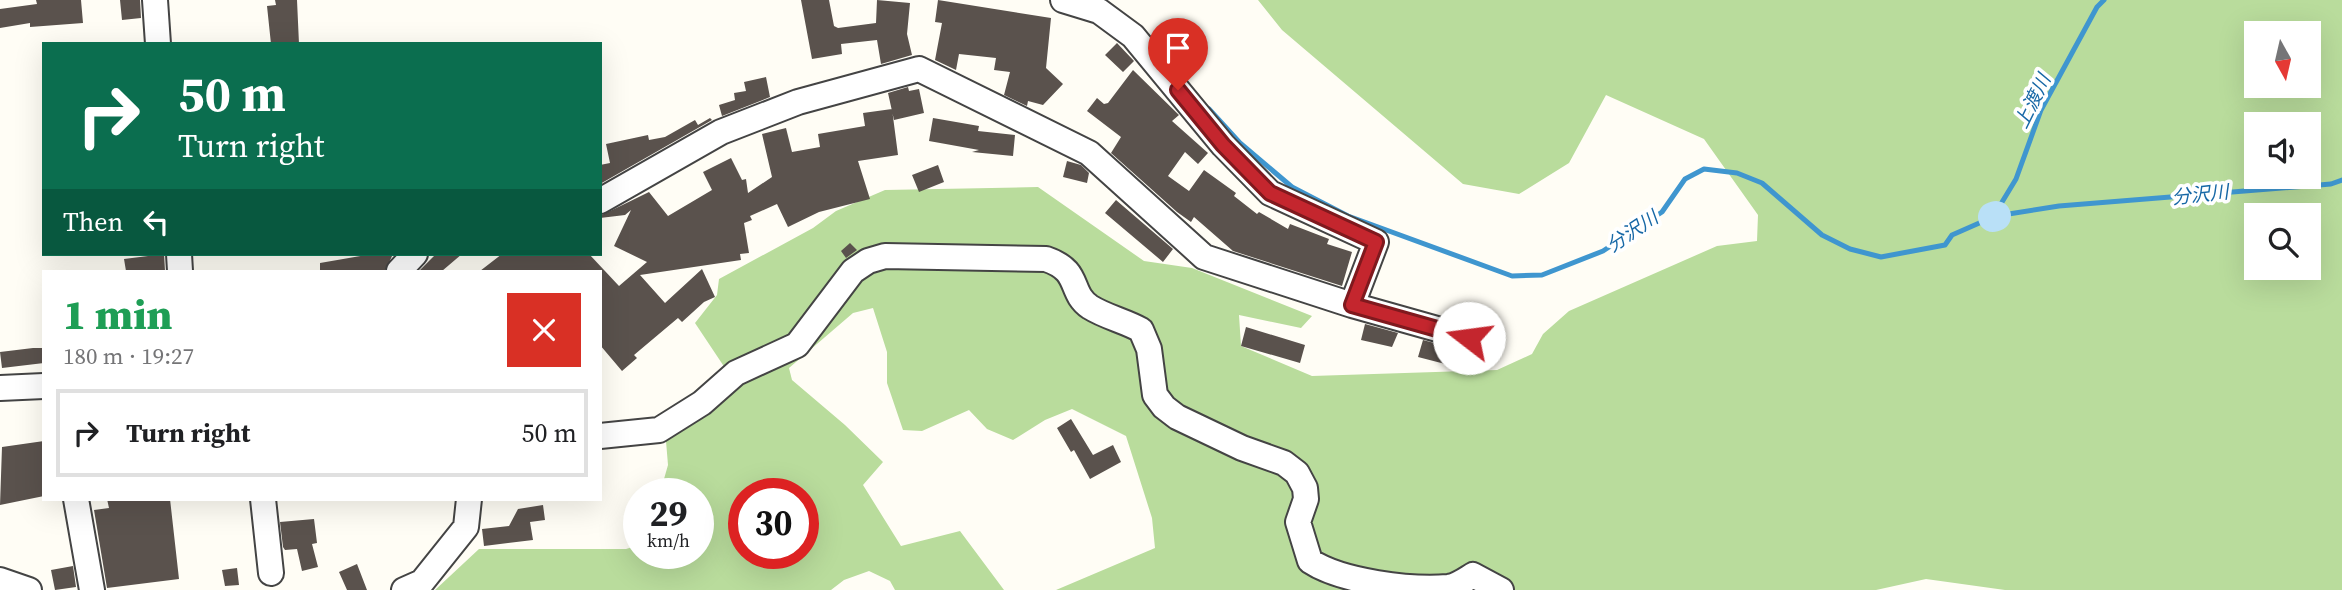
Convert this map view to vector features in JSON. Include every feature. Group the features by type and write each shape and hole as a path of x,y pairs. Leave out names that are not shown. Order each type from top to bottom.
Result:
{"street":[{"path":"155,0 158,42"},
{"path":"1063,0 1100,11 1133,36 1223,145 1270,193 1376,242 1352,305"},
{"path":"602,200 721,132 797,102 919,69 1088,153 1204,257 1352,305 1469,338"},
{"path":"399,270 413,256"},
{"path":"602,436 659,430 702,403 736,373 797,345 853,271 867,261 885,256 1046,259 1060,264 1072,275 1080,297 1090,307 1142,331 1149,349 1152,383 1164,407 1177,417 1242,448 1284,463 1297,473 1305,488 1306,499 1298,522 1310,561 1323,570 1376,583 1423,589 1452,587 1473,575 1501,590"},
{"path":"0,388 42,386"},
{"path":"76,501 92,590"},
{"path":"263,501 271,573"},
{"path":"404,590 422,582 466,527 469,501"},
{"path":"0,580 30,590"}],"green space":[{"path":"1258,0 2342,0 2342,590 2005,590 1926,579 1876,590 1056,590 1155,548 1152,518 1126,436 1072,409 1045,420 1013,440 987,429 969,410 922,431 903,430 887,383 887,352 873,308 853,313 789,368 792,380 883,462 863,485 901,546 960,531 1004,590 895,590 890,581 869,571 844,580 831,590 435,590 479,549 623,549 623,569 714,569 714,478 664,478 668,465 666,441 727,371 695,323 717,295 719,279 813,228 836,211 885,190 1038,187 1144,261 1192,268 1312,316 1301,328 1239,315 1241,346 1312,376 1497,370 1532,354 1543,334 1569,311 1717,246 1757,241 1758,215 1704,139 1606,95 1569,163 1519,194 1463,184 1282,30"}],"building":[{"path":"36,0 81,0 83,23 30,27 30,23 0,28 0,9 37,4"},
{"path":"120,0 140,0 141,18 122,20"},
{"path":"275,0 297,0 299,42 271,42 267,6 276,5"},
{"path":"801,0 829,0 834,26 838,28 876,23 877,0 910,3 907,34 912,55 881,64 877,40 841,44 842,54 812,59"},
{"path":"938,0 1051,18 1046,68 1063,84 1043,105 1028,101 1027,106 1004,95 1010,72 994,70 996,58 959,54 956,70 935,60 942,23 935,22"},
{"path":"1117,43 1134,61 1123,72 1105,55"},
{"path":"1133,70 1179,115 1172,121 1208,153 1198,164 1185,152 1168,176 1189,191 1204,170 1236,193 1234,196 1257,214 1259,212 1288,229 1290,224 1329,239 1327,244 1352,252 1342,286 1233,251 1194,217 1191,222 1177,212 1111,153 1121,137 1087,111 1097,98 1104,104 1108,103"},
{"path":"766,77 770,97 722,116 719,105 735,100 734,93 746,91 744,82"},
{"path":"908,87 909,91 919,89 924,113 894,120 888,93"},
{"path":"892,109 898,155 858,161 870,199 819,212 788,227 777,204 750,216 752,220 744,223 749,253 740,254 741,260 640,275 665,303 702,269 715,297 704,302 682,322 678,318 634,355 637,358 622,371 602,347 602,270 481,270 499,256 591,256 619,286 647,262 614,246 631,210 625,215 602,218 602,215 649,192 668,216 712,190 703,172 731,158 742,180 746,179 748,193 772,177 762,134 786,128 792,152 820,147 818,134 865,126 863,113"},
{"path":"710,118 712,120 602,183 602,165 610,163 606,144 648,135 649,140 665,137 695,120 698,125"},
{"path":"933,118 979,126 978,131 1015,135 1013,156 972,152 979,150 929,141"},
{"path":"1067,161 1081,165 1089,173 1087,183 1063,177"},
{"path":"938,165 944,182 919,192 912,175"},
{"path":"1116,200 1173,249 1163,262 1105,213"},
{"path":"850,243 857,250 846,258 841,251"},
{"path":"164,256 165,270 126,270 124,259"},
{"path":"360,256 392,256 385,270 320,270 320,263"},
{"path":"434,256 460,256 443,270 420,270"},
{"path":"1365,324 1398,333 1392,347 1361,340"},
{"path":"1246,327 1305,345 1300,363 1241,346"},
{"path":"1423,340 1489,358 1486,370 1451,361 1449,365 1418,357"},
{"path":"42,348 42,363 2,368 0,352"},
{"path":"1071,419 1093,455 1113,445 1121,462 1090,479 1074,450 1071,452 1057,428"},
{"path":"42,441 42,496 0,505 2,447"},
{"path":"107,501 170,501 179,579 107,588 94,510 109,508"},
{"path":"543,505 545,520 530,522 533,540 484,546 482,529 509,526 518,509"},
{"path":"314,519 317,543 312,544 318,567 302,571 297,549 285,550 283,547 280,522"},
{"path":"357,564 367,590 347,590 339,572"},
{"path":"73,566 76,587 55,590 51,570"},
{"path":"237,568 239,585 225,586 222,570"}],"waterway":[{"name":"分沢川","path":"1209,109 1240,143 1292,187 1348,216 1512,276 1542,275 1603,251 1662,212 1685,179 1704,169 1737,173 1762,183 1822,235 1850,249 1881,257 1945,245 1952,235 1993,217 2016,179 2041,110 2097,7 2104,0"},
{"name":"分沢川","path":"1996,216 2059,206 2331,184 2342,180"}],"route":[{"path":"1178,90 1223,145 1270,193 1376,242 1352,305 1469,338"}],"water label":[{"name":"上渡川","path":"2032,101"}]}
